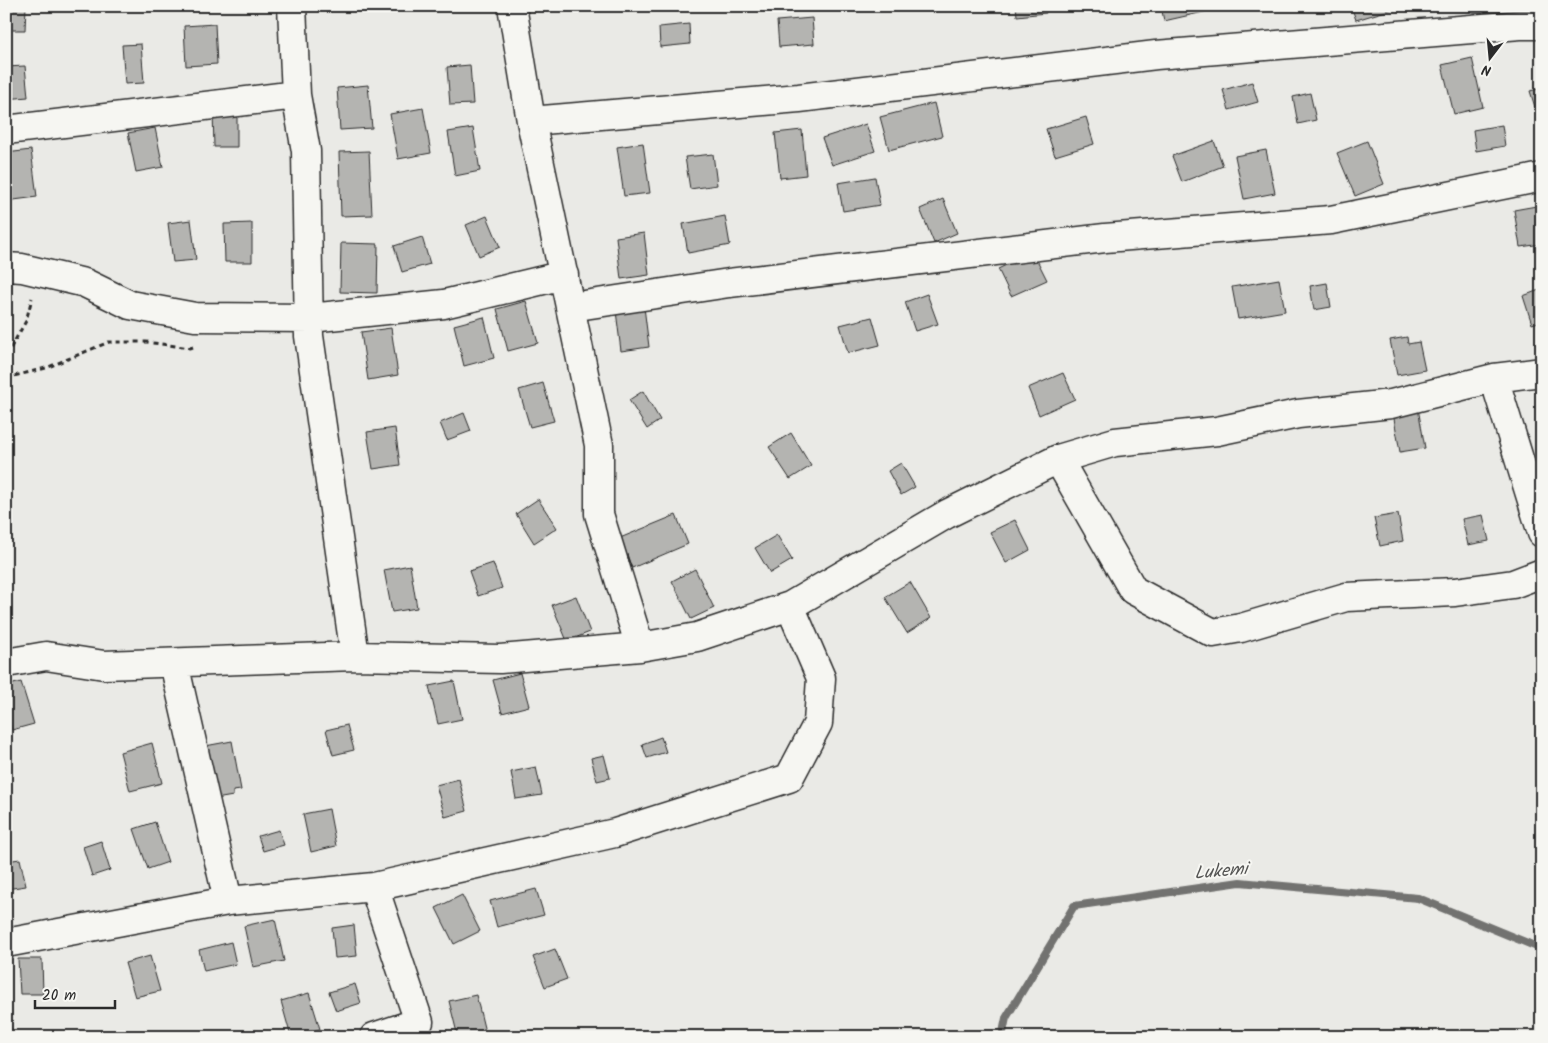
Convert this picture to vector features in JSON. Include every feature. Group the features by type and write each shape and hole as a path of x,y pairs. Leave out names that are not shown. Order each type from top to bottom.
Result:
{"street":[{"path":"292,6 296,95 306,152 311,346 355,656"},
{"path":"512,6 530,121 599,444 599,514 640,647"},
{"path":"530,121 799,98 1156,55 1542,25"},
{"path":"6,130 296,95"},
{"path":"571,307 729,283 1105,238 1330,220 1542,177"},
{"path":"6,267 40,272 85,283 130,306 195,317 310,318 444,304 564,275"},
{"path":"6,663 46,656 104,665 355,656 500,659 640,647 697,637 790,606 947,514 1058,459 1115,442 1217,431 1298,414 1391,404 1494,378 1542,372"},
{"path":"1494,378 1542,532"},
{"path":"1058,459 1133,590 1213,633 1241,628 1346,597 1455,592 1513,584 1542,573"},
{"path":"6,943 228,901 374,888 615,833 789,778 818,723 821,678 790,606"},
{"path":"174,663 228,901"},
{"path":"374,888 419,1022 374,1037"}],"path":[{"path":"6,356 26,321 40,272"},
{"path":"6,378 46,368 108,342 146,342 190,348 199,345"}],"building":[{"path":"6,6 26,6 25,30 6,30"},
{"path":"1016,6 1045,6 1046,13 1017,16"},
{"path":"1161,6 1207,6 1208,11 1164,21"},
{"path":"1351,6 1396,6 1396,8 1356,20"},
{"path":"812,18 814,44 779,47 777,21"},
{"path":"215,24 217,64 186,66 184,26"},
{"path":"689,24 690,44 660,47 659,27"},
{"path":"141,44 144,83 125,84 122,45"},
{"path":"1472,58 1483,107 1454,114 1442,65"},
{"path":"470,65 473,104 450,105 447,67"},
{"path":"25,66 28,97 6,99 6,67"},
{"path":"1252,82 1258,102 1229,110 1223,90"},
{"path":"368,85 372,128 340,130 337,88"},
{"path":"1542,88 1542,119 1539,120 1530,91"},
{"path":"1310,93 1316,120 1298,124 1293,97"},
{"path":"934,103 942,136 889,150 880,117"},
{"path":"423,108 431,153 398,159 390,114"},
{"path":"213,112 237,112 237,147 214,147"},
{"path":"1086,117 1094,144 1055,156 1046,129"},
{"path":"866,124 875,151 832,165 822,138"},
{"path":"1502,125 1505,146 1476,151 1473,130"},
{"path":"155,128 163,167 136,172 128,133"},
{"path":"473,128 480,171 455,176 448,132"},
{"path":"802,130 806,175 780,178 775,133"},
{"path":"1214,141 1223,166 1182,182 1172,156"},
{"path":"1367,141 1384,184 1355,196 1337,153"},
{"path":"643,143 650,193 624,196 617,147"},
{"path":"31,150 37,197 6,201 6,153"},
{"path":"1266,150 1275,193 1244,199 1235,156"},
{"path":"369,151 372,215 341,216 339,152"},
{"path":"713,154 717,185 690,189 685,157"},
{"path":"875,177 880,205 843,211 838,183"},
{"path":"943,199 957,233 934,243 920,209"},
{"path":"1542,205 1542,244 1520,247 1514,210"},
{"path":"487,216 500,247 479,256 466,225"},
{"path":"725,216 730,245 688,253 683,224"},
{"path":"191,220 196,260 173,262 168,223"},
{"path":"252,223 252,262 225,262 224,224"},
{"path":"644,233 649,275 621,279 616,237"},
{"path":"422,237 430,264 402,272 394,246"},
{"path":"341,243 378,244 377,293 340,292"},
{"path":"1033,252 1047,280 1011,296 998,269"},
{"path":"1279,279 1285,311 1238,319 1232,287"},
{"path":"1327,283 1331,307 1314,310 1310,286"},
{"path":"1542,289 1542,321 1532,324 1523,296"},
{"path":"927,294 938,324 915,331 905,302"},
{"path":"526,301 538,343 508,351 497,309"},
{"path":"644,307 649,347 621,351 616,311"},
{"path":"484,317 494,358 464,366 454,325"},
{"path":"872,317 880,345 848,353 840,325"},
{"path":"391,328 398,375 368,380 361,332"},
{"path":"1407,337 1408,344 1419,342 1425,370 1397,375 1390,340"},
{"path":"1063,373 1075,399 1039,415 1028,388"},
{"path":"543,383 554,421 530,427 519,390"},
{"path":"643,391 660,420 647,429 629,400"},
{"path":"1418,408 1425,448 1400,452 1393,413"},
{"path":"464,413 471,431 447,440 440,423"},
{"path":"395,428 400,465 373,469 367,432"},
{"path":"791,433 811,466 790,479 769,447"},
{"path":"901,463 915,487 901,495 888,471"},
{"path":"538,499 557,528 534,543 516,514"},
{"path":"1398,514 1403,541 1380,546 1374,518"},
{"path":"676,515 688,544 632,568 620,538"},
{"path":"1483,515 1489,541 1468,545 1462,519"},
{"path":"1015,520 1030,550 1006,563 990,532"},
{"path":"777,535 792,560 770,573 755,548"},
{"path":"493,563 502,588 478,596 469,571"},
{"path":"410,565 417,608 392,612 384,570"},
{"path":"695,569 714,608 691,619 672,581"},
{"path":"910,582 931,618 907,633 885,597"},
{"path":"576,596 590,632 567,641 552,605"},
{"path":"520,673 529,706 502,713 493,680"},
{"path":"454,681 462,719 438,724 429,686"},
{"path":"21,682 34,724 12,730 6,710 6,686"},
{"path":"347,725 354,750 333,755 326,730"},
{"path":"661,737 666,752 647,758 642,744"},
{"path":"232,741 241,790 233,791 233,796 210,800 200,747"},
{"path":"152,743 162,783 130,791 120,752"},
{"path":"604,755 610,778 597,781 591,758"},
{"path":"536,767 542,795 516,799 511,772"},
{"path":"459,779 467,811 445,817 436,785"},
{"path":"329,809 336,846 311,852 303,814"},
{"path":"155,822 168,862 148,869 134,829"},
{"path":"279,830 284,845 263,851 258,836"},
{"path":"101,841 110,870 92,876 83,847"},
{"path":"20,859 26,886 6,889 6,861"},
{"path":"536,889 544,915 497,927 490,901"},
{"path":"462,895 480,931 454,944 436,908"},
{"path":"275,919 284,961 253,967 244,926"},
{"path":"354,925 357,956 335,958 332,928"},
{"path":"231,942 236,964 204,971 199,950"},
{"path":"555,949 567,979 545,987 533,957"},
{"path":"150,956 160,991 135,997 125,963"},
{"path":"18,959 42,959 43,994 20,994"},
{"path":"355,984 361,1003 336,1011 329,992"},
{"path":"309,993 320,1029 291,1037 281,1001"},
{"path":"476,995 485,1032 458,1037 449,1001"},
{"path":"6,1013 13,1035 6,1037"}],"waterway":[{"name":"Lukemi","path":"1002,1037 1006,1018 1074,906 1240,882 1418,898 1542,949"}]}
